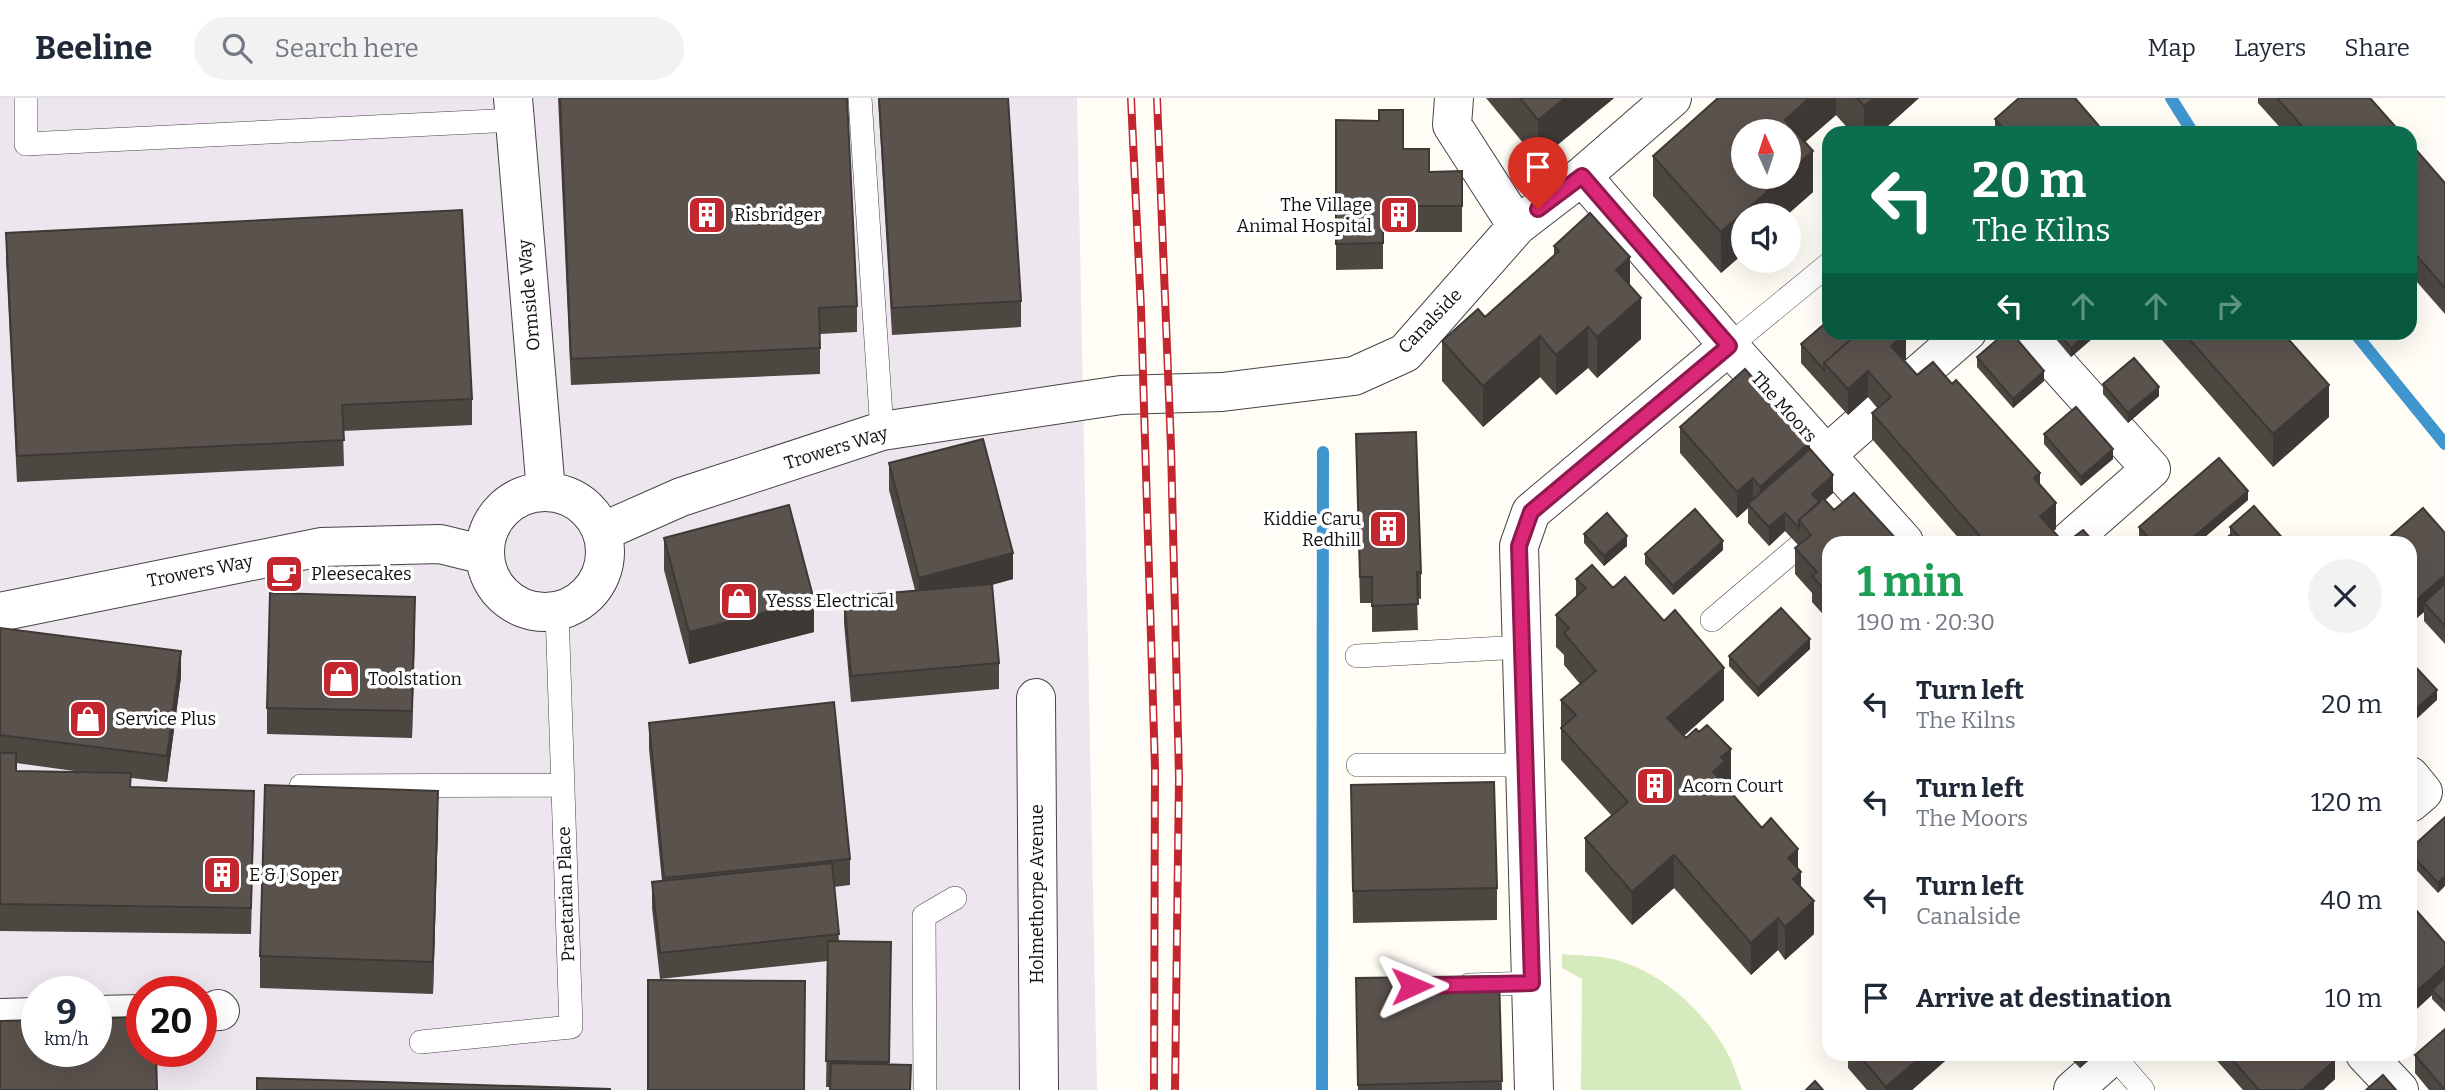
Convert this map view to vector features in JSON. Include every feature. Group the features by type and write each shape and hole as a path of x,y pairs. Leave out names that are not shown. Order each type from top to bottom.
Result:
{"street":[{"path":"1454,98 1452,125 1517,226"},
{"name":"Canalside","path":"1121,395 1222,392 1354,376 1405,353 1517,226 1582,176 1672,98"},
{"name":"Ormside Way","path":"514,109 545,492"},
{"name":"The Moors","path":"1582,176 1826,455 1843,508 1893,536"},
{"path":"1905,386 1958,340"},
{"path":"2035,340 2151,469 2075,536"},
{"path":"1534,1090 1519,546 1531,512 1729,346"},
{"name":"Trowers Way","path":"603,532 681,497 882,431 1121,395"},
{"path":"1826,455 1877,410"},
{"path":"545,492 560,493 574,499 591,513 603,532 606,552 602,572 592,590 576,603 557,611 536,611 509,600 497,588 485,555 488,536 496,518 509,504 526,495 545,492"},
{"name":"Trowers Way","path":"0,612 321,547 440,544 485,555"},
{"name":"Holmethorpe Avenue","path":"1036,698 1039,1090"},
{"path":"0,1018 21,1017"},
{"path":"2073,1090 2106,1061"},
{"path":"2372,1061 2399,1090"}],"lane":[{"path":"26,98 26,144 514,109"},
{"path":"860,98 882,431"},
{"path":"1729,346 1822,270"},
{"path":"1712,620 1843,508"},
{"name":"Praetarian Place","path":"421,1042 571,1027 557,611"},
{"path":"1357,656 1522,647"},
{"path":"1358,765 1526,765"},
{"path":"301,786 563,785"},
{"path":"925,1090 924,916 955,898"},
{"path":"1442,985 1532,983"},
{"path":"2120,1061 2143,1090"}],"shaded area":[{"path":"0,98 1077,98 1097,1090 0,1090"}],"green space":[{"path":"1562,954 1616,960 1634,966 1668,985 1698,1012 1722,1043 1742,1090 1581,1090 1582,979 1562,968"}],"building":[{"name":"Risbridger","path":"560,98 847,98 857,306 819,308 820,348 571,359"},
{"path":"879,98 1008,98 1021,301 892,308"},
{"path":"1520,98 1565,98 1538,120"},
{"path":"1718,98 1809,98 1786,119 1731,119 1731,189 1770,189 1754,203 1731,203 1731,223 1721,232 1653,156"},
{"path":"1857,98 1874,98 1864,106"},
{"path":"2019,98 2075,98 2099,126 2001,126 1995,119"},
{"path":"2277,98 2370,98 2395,126 2302,126"},
{"name":"The Village Animal Hospital","path":"1379,110 1403,110 1403,149 1429,149 1429,172 1462,171 1462,206 1383,206 1383,243 1336,244 1336,120 1379,121"},
{"path":"1801,138 1813,151 1801,162"},
{"path":"2417,151 2445,183 2445,288 2417,256"},
{"path":"462,210 472,399 342,405 344,440 17,456 6,233"},
{"path":"1590,213 1630,257 1616,270 1641,298 1597,337 1588,327 1556,355 1540,336 1483,386 1442,341 1478,309 1485,317 1559,251 1554,246"},
{"path":"1822,326 1822,340 1850,340 1824,363 1824,370 1801,344"},
{"path":"1850,340 1897,340 1891,346 1917,375 1933,362 1952,384 1956,380 2040,473 2034,478 2056,503 2040,516 2058,536 1980,536 1872,413 1891,397 1868,371 1848,389 1824,363"},
{"path":"1997,340 2018,340 2044,371 2013,399 1977,357"},
{"path":"2064,340 2080,340 2071,348"},
{"path":"2190,340 2289,340 2329,385 2273,434"},
{"path":"2134,358 2159,387 2128,413 2103,384"},
{"path":"1745,369 1810,442 1760,487 1753,478 1737,492 1680,427"},
{"path":"2076,407 2113,449 2081,477 2044,434"},
{"name":"Kiddie Caru Redhill","path":"1416,432 1421,573 1417,572 1418,604 1372,606 1372,577 1360,577 1356,434"},
{"path":"983,439 1013,553 919,578 889,463"},
{"path":"1810,449 1833,475 1812,494 1820,502 1799,520 1799,528 1785,513 1769,527 1748,504"},
{"path":"2219,458 2248,491 2195,536 2147,536 2139,527"},
{"path":"1854,493 1893,536 1822,536 1822,587 1812,576 1817,572 1795,548 1811,535 1799,520 1823,498 1834,510"},
{"name":"Yesss Electrical","path":"789,505 814,600 689,632 664,538"},
{"path":"2254,506 2281,536 2238,536 2230,527"},
{"path":"2423,508 2445,533 2445,575 2417,600 2417,536 2391,536"},
{"path":"1695,509 1723,541 1673,586 1645,554"},
{"path":"1607,513 1627,536 1604,556 1584,534"},
{"path":"2083,530 2088,536 2075,536"},
{"name":"Acorn Court","path":"1592,565 1613,588 1625,577 1664,621 1675,610 1724,668 1667,718 1686,738 1696,729 1699,732 1707,725 1731,749 1721,757 1725,761 1713,772 1762,828 1771,818 1798,849 1788,858 1801,872 1793,879 1814,901 1785,927 1778,918 1751,943 1674,855 1632,892 1585,838 1628,802 1561,728 1576,715 1561,700 1596,671 1564,633 1569,628 1556,615 1586,588 1576,579"},
{"path":"2445,583 2445,626 2424,603"},
{"path":"992,584 999,663 851,676 844,597"},
{"name":"Toolstation","path":"270,593 415,597 412,711 267,708"},
{"path":"1781,608 1810,639 1758,688 1729,656"},
{"name":"Service Plus","path":"0,628 181,651 167,756 0,735"},
{"path":"2417,669 2437,690 2417,709"},
{"path":"834,702 850,859 664,878 649,723"},
{"path":"0,753 16,753 16,771 131,773 130,787 254,791 251,908 0,904"},
{"path":"1494,782 1497,888 1353,891 1351,785"},
{"path":"265,785 438,791 433,962 260,956"},
{"path":"2445,817 2445,876 2438,883 2417,860 2417,843"},
{"path":"832,863 839,934 660,953 652,882"},
{"path":"2417,911 2445,943 2445,966 2417,991"},
{"path":"828,941 891,942 889,1062 826,1061"},
{"path":"1499,976 1502,1081 1358,1085 1356,978"},
{"path":"2445,977 2445,1003 2432,990"},
{"path":"648,980 805,981 804,1090 648,1090"},
{"path":"126,1017 126,1067 156,1067 157,1090 0,1090 0,1021 21,1020 21,1067 112,1067 112,1018"},
{"path":"2445,1029 2445,1090 2417,1057 2417,1053"},
{"path":"1864,1061 1916,1061 1886,1087"},
{"path":"2233,1061 2334,1061 2302,1090 2259,1090"},
{"path":"831,1063 911,1065 910,1090 830,1090"},
{"path":"2383,1075 2396,1090 2366,1090"},
{"path":"257,1078 610,1089 610,1090 257,1090"},
{"path":"1815,1081 1823,1090 1806,1090"}],"waterway":[{"path":"2171,98 2189,126"},
{"path":"2360,340 2445,444"},
{"path":"1322,1090 1323,452"}],"railway":[{"path":"1131,98 1141,309 1155,768 1154,1090"},
{"path":"1157,98 1171,447 1179,777 1175,1090"}],"place":[{"name":"Risbridger","path":"707,215"},
{"name":"The Village Animal Hospital","path":"1399,215"},
{"name":"Kiddie Caru Redhill","path":"1388,529"},
{"name":"Pleesecakes","path":"284,574"},
{"name":"Yesss Electrical","path":"739,601"},
{"name":"Toolstation","path":"341,679"},
{"name":"Service Plus","path":"88,719"},
{"name":"Acorn Court","path":"1655,786"},
{"name":"E & J Soper","path":"222,875"}],"route":[{"path":"1412,986 1532,983 1519,546 1531,512 1729,346 1582,176 1538,209"}]}
